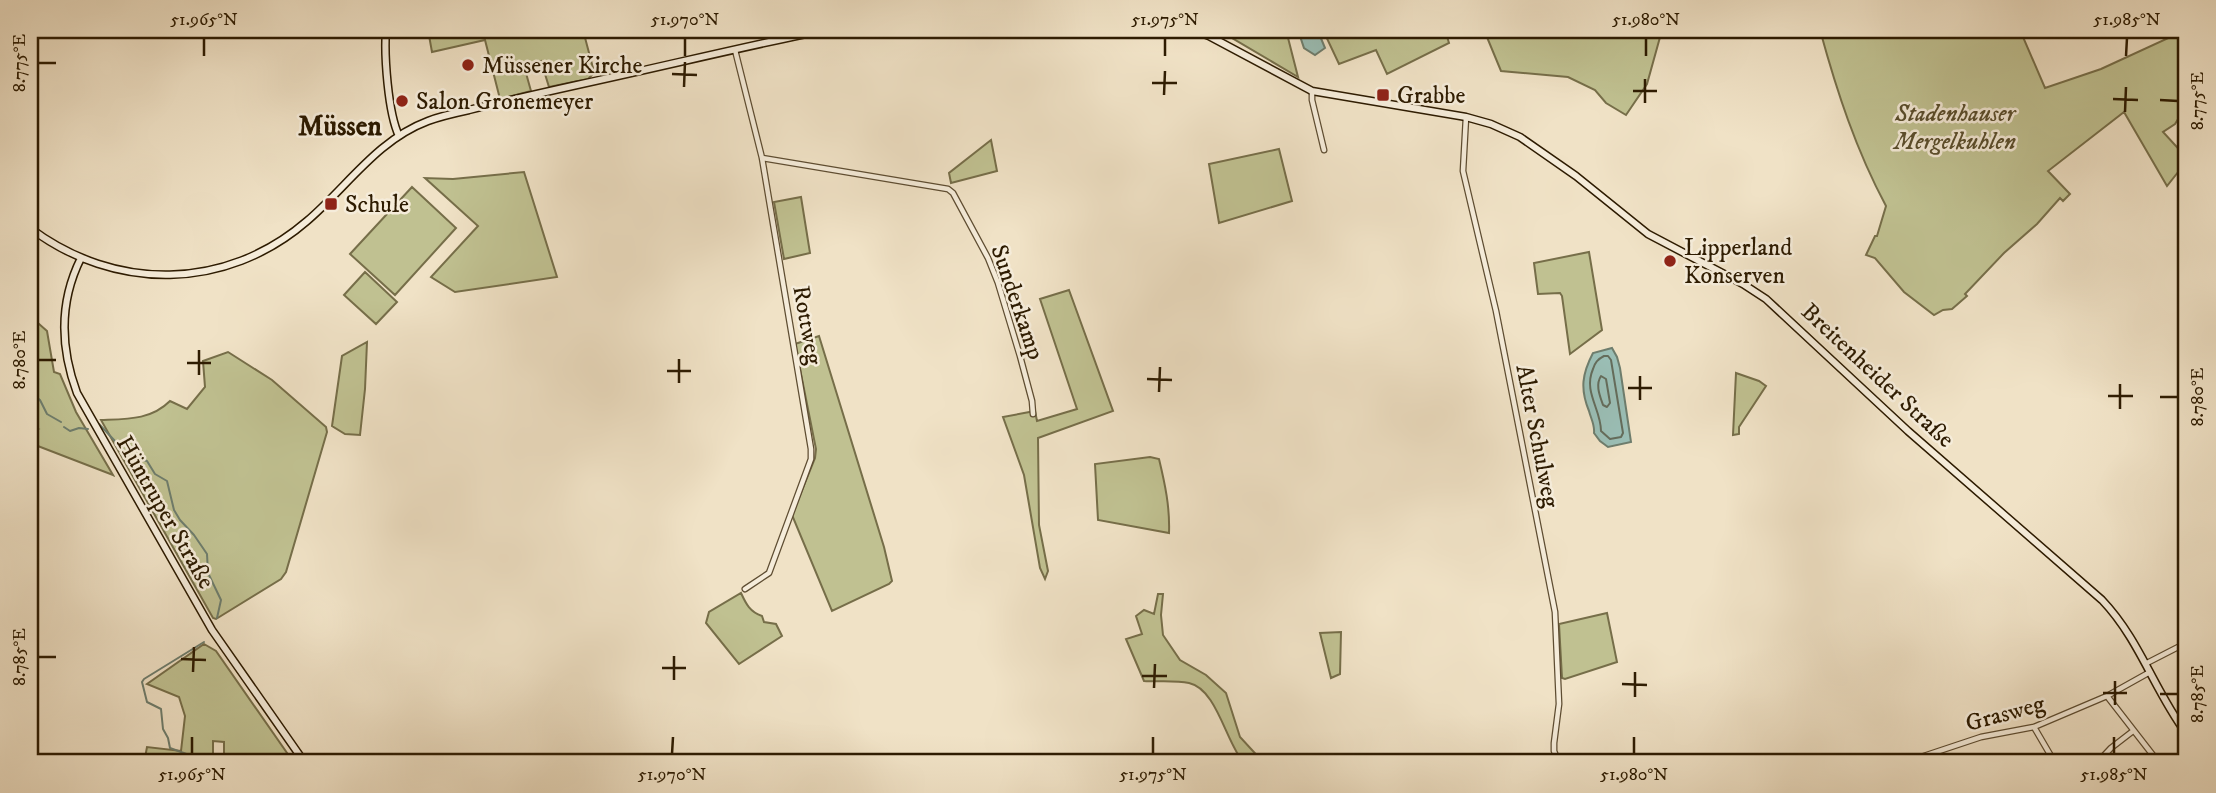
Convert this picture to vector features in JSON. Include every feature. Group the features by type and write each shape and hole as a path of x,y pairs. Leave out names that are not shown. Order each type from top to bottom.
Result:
{"street":[{"path":"386,30 388,79 399,136"},
{"path":"786,30 790,37"},
{"path":"30,228 51,243 81,258 114,270 152,276 203,272 239,263 273,246 305,223 368,160 415,126 446,115 825,30"},
{"name":"Breitenheider Straße","path":"1193,30 1312,91 1466,117 1491,124 1520,137 1558,162 1648,234 1744,284 1766,299 1938,458 2093,590 2128,631 2168,707 2186,733"},
{"name":"Rottweg","path":"735,50 762,158 811,459 769,573 745,589"},
{"path":"1312,91 1324,150"},
{"name":"Alter Schulweg","path":"1466,117 1462,156 1467,194 1491,288 1555,612 1559,704 1554,751 1559,763"},
{"name":"Sunderkamp","path":"762,158 948,189 953,193 998,283 1020,356 1033,414"},
{"name":"Hüntruper Straße","path":"81,258 69,286 64,324 65,353 77,393 212,630 306,763"},
{"path":"2147,663 2186,643"},
{"name":"Grasweg","path":"1903,763 1981,737 2034,727 2107,696 2150,671"},
{"path":"2107,696 2159,763"},
{"path":"2034,727 2056,763"},
{"path":"2097,763 2133,731"}],"green space":[{"path":"428,30 583,30 593,68 592,75 588,79 549,87 541,61 524,66 531,91 500,99 485,40 432,52"},
{"path":"1214,30 1286,30 1298,77 1230,37"},
{"path":"1323,30 1445,30 1449,43 1387,74 1376,50 1339,64"},
{"path":"1484,30 1662,30 1647,84 1626,115 1606,103 1595,90 1568,77 1501,71"},
{"name":"Stadenhauser Mergelkuhlen","path":"1820,30 2020,30 2045,88 2101,69 2179,33 2184,43 2183,111 2175,124 2163,132 2186,157 2186,162 2167,186 2124,112 2048,171 2070,194 2063,201 2060,198 2037,224 2004,253 1965,294 1967,296 1952,309 1934,315 1904,292 1875,258 1866,255 1877,236 1886,206 1865,164 1848,120"},
{"path":"991,140 997,171 951,183 949,173"},
{"path":"1279,149 1292,201 1219,223 1209,164"},
{"path":"524,172 557,277 455,292 431,277 478,226 425,178 453,179"},
{"path":"412,187 456,228 395,295 350,254"},
{"path":"801,197 810,253 784,259 774,202"},
{"path":"1589,252 1602,330 1570,354 1562,296 1560,293 1538,294 1534,263"},
{"path":"365,272 397,302 376,324 344,295"},
{"path":"1069,290 1113,411 1038,438 1039,525 1048,571 1045,579 1040,568 1024,475 1003,417 1035,411 1037,421 1077,409 1040,299"},
{"path":"30,316 47,331 54,372 60,374 76,412 113,475 30,443 30,431 37,429 30,427"},
{"path":"819,336 892,581 832,611 792,515 815,458 816,449 795,344"},
{"path":"367,342 360,435 345,434 332,426 342,356"},
{"path":"228,352 272,380 326,427 327,432 286,572 281,579 216,619 101,420 147,415 170,401 187,409 205,387 203,361"},
{"path":"1736,373 1766,386 1739,427 1739,434 1733,435"},
{"path":"1150,457 1159,459 1167,496 1169,533 1098,520 1095,464"},
{"path":"741,593 751,610 762,616 764,622 776,624 782,636 739,664 706,623 709,612"},
{"path":"1158,594 1163,594 1163,635 1180,660 1206,675 1226,693 1240,737 1264,763 1244,763 1214,706 1199,687 1184,682 1144,681 1126,639 1142,634 1136,616 1144,610 1154,614"},
{"path":"1607,613 1617,662 1562,678 1559,624"},
{"path":"1341,632 1340,674 1331,678 1320,633"},
{"path":"204,644 216,651 294,763 224,763 224,742 213,741 213,763 144,763 147,747 181,751 185,716 179,697 147,684"}],"water":[{"path":"1298,30 1318,31 1325,48 1315,55 1304,48"},
{"path":"1612,348 1620,368 1631,442 1608,447 1594,433 1584,396 1584,382 1586,368 1593,353"}],"waterway":[{"path":"30,392 40,400 47,414 61,422"},
{"path":"99,424 130,457 147,461 155,474 167,481 174,510 207,554 208,573 221,600 217,618"},
{"path":"64,427 70,431 88,429"},
{"path":"204,642 142,682 147,702 161,709 163,729 170,748 204,763"}],"place":[{"name":"Müssener Kirche","path":"468,65"},
{"name":"Grabbe","path":"1383,95"},
{"name":"Salon Gronemeyer","path":"402,101"},
{"name":"Schule","path":"331,204"},
{"name":"Lipperland Konserven","path":"1670,261"}],"district":[{"name":"Müssen","path":"340,125"}]}
